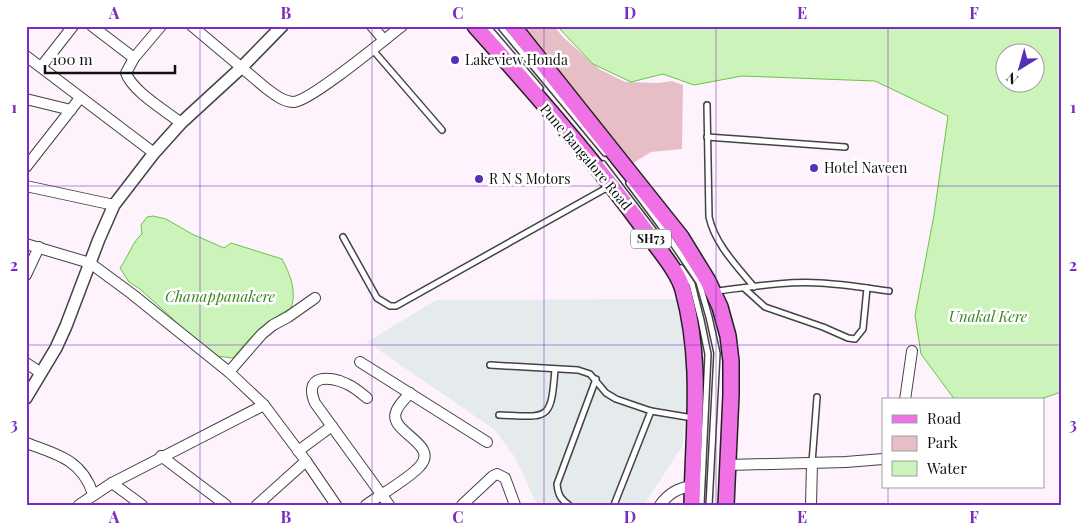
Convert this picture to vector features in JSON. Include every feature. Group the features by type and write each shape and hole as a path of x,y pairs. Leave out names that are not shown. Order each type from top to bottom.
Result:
{"main road":[{"name":"Pune Bangalore Road","path":"475,26 610,186 668,263 682,288 691,329 695,360 696,418 692,505"},
{"name":"Pune Bangalore Road","path":"513,26 662,213 696,260 720,307 728,336 731,361 726,505"}],"street":[{"path":"41,68 73,26"},
{"path":"92,26 134,58"},
{"path":"160,26 134,58 126,73 128,79 136,88 182,122"},
{"path":"192,26 242,67 266,90 292,102 301,101 402,26"},
{"path":"26,398 56,348 114,205 154,153 182,122 242,67 282,26"},
{"path":"372,26 384,40"},
{"path":"26,56 154,153"},
{"path":"26,167 80,98"},
{"path":"26,99 71,110"},
{"path":"26,186 114,205"},
{"path":"26,244 90,263 132,294 228,372 264,405 336,505"},
{"path":"26,275 39,247"},
{"path":"228,372 262,334 315,298"},
{"path":"905,398 912,351"},
{"path":"360,362 487,442"},
{"path":"26,363 41,373"},
{"path":"367,398 349,384 334,379 324,378 317,380 313,385 312,395 389,505"},
{"path":"366,505 415,471 423,462 423,450 401,428 396,422 395,417 398,409 410,393"},
{"path":"79,505 92,494 161,456 264,405"},
{"path":"298,450 332,426"},
{"path":"26,443 69,460 86,477 92,494"},
{"path":"161,456 226,505"},
{"path":"728,465 812,463 882,458"},
{"path":"257,505 306,461"},
{"path":"811,505 812,463"},
{"path":"463,505 492,476 497,474 505,478 514,505"},
{"path":"112,483 142,505"},
{"path":"660,505 676,490 692,486"}],"lane":[{"path":"487,26 544,93"},
{"path":"500,26 608,157"},
{"path":"372,49 442,130"},
{"path":"707,105 709,217 712,230 721,245 754,287"},
{"path":"707,137 845,147"},
{"path":"597,156 665,245"},
{"path":"626,180 661,226 699,282 709,317 716,352 709,505"},
{"path":"343,238 377,298 383,303 396,306 610,186"},
{"path":"679,265 692,284 708,354 701,505"},
{"path":"713,292 818,283 889,291"},
{"path":"744,288 765,307 823,326 848,338 855,339 863,329 867,288"},
{"path":"490,365 578,370 590,374 596,379 606,394 651,411 696,418"},
{"path":"499,415 538,417 546,412 552,399 555,369"},
{"path":"569,505 562,501 558,494 557,484 596,379"},
{"path":"812,463 817,397"},
{"path":"614,505 651,411"}],"shaded area":[{"path":"678,299 690,348 683,445 644,505 537,505 516,459 495,430 367,342 436,300"}],"green space":[{"path":"519,26 554,26 563,37 599,69 625,82 659,83 672,81 683,85 682,149 651,152 633,163"}],"water":[{"name":"Unakal Kere","path":"557,26 1061,26 1061,392 1044,398 954,398 921,354 915,315 934,215 948,116 875,81 742,76 694,85 663,74 631,82 593,64"},
{"name":"Chanappanakere","path":"153,216 166,219 192,234 224,248 231,243 282,259 293,289 291,308 259,330 233,358 216,356 183,331 172,318 140,289 129,282 120,268 142,234 141,225 147,217"}],"place":[{"name":"Lakeview Honda","path":"455,60"},
{"name":"Hotel Naveen","path":"814,168"},
{"name":"R N S Motors","path":"479,179"}]}
